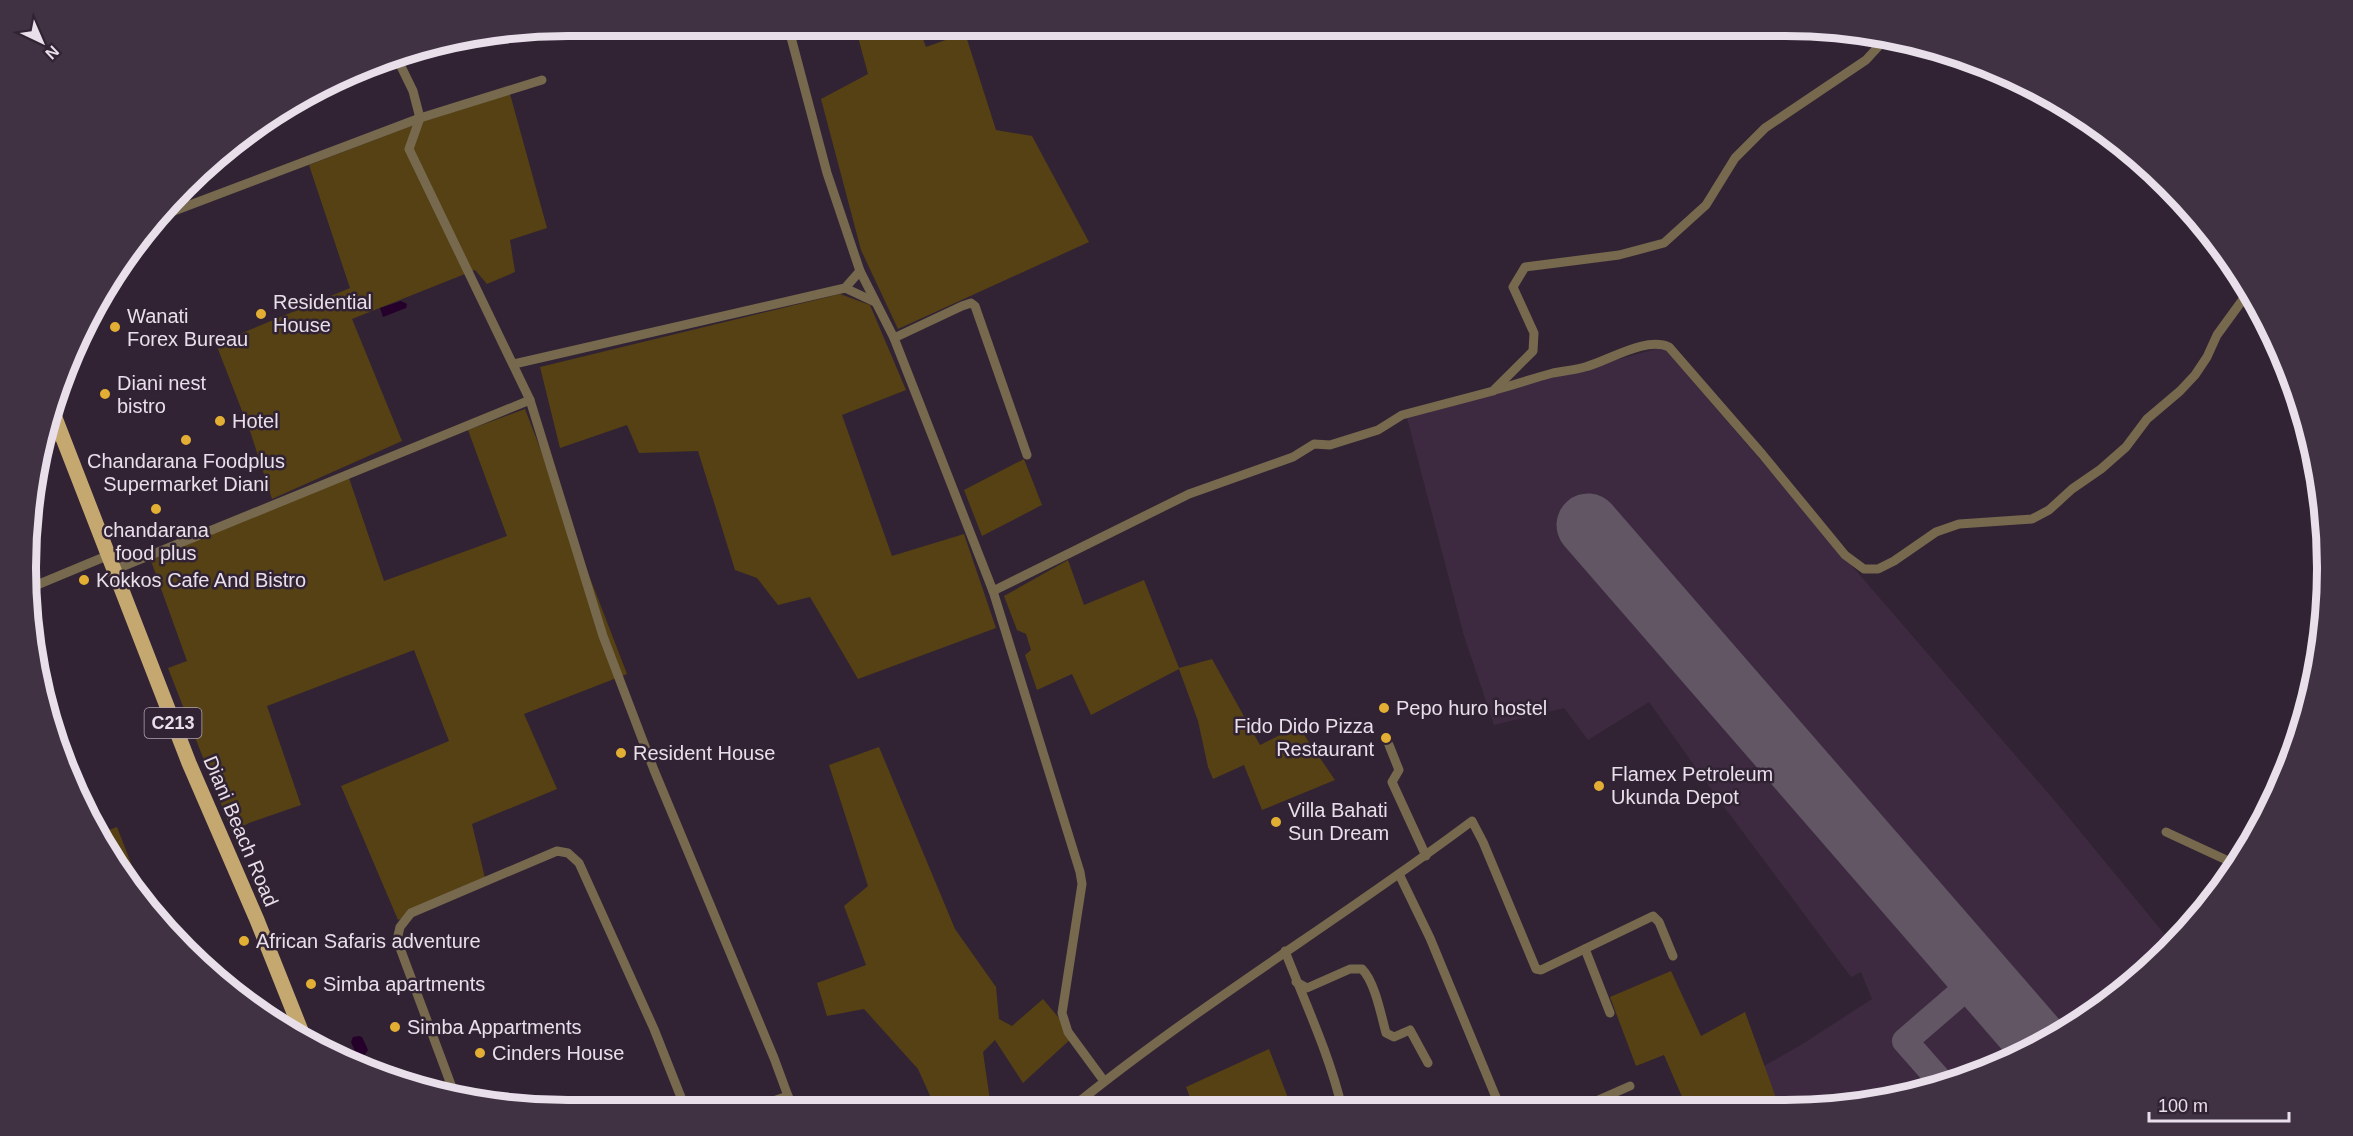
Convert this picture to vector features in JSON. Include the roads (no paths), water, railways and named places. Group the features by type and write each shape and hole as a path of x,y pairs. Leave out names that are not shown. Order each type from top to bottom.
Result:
{"main road":[{"name":"Diani Beach Road","path":"56,422 189,763 257,920 300,1028"}],"street":[{"path":"791,36 827,173 860,272 894,338 993,591 1080,872 1082,884 1062,1013 1064,1022 1104,1081"},
{"path":"1493,391 1533,351 1534,333 1513,287 1526,267 1619,255 1664,243 1706,205 1736,158 1765,128 1866,60 1880,45"},
{"path":"399,63 413,91 420,118 410,149 530,400 603,636 654,770 789,1100"},
{"path":"174,211 420,118 542,80"},
{"path":"514,364 844,288 860,272"},
{"path":"844,288 875,302"},
{"path":"993,591 1189,494 1293,457 1314,444 1330,445 1378,430 1402,415 1554,373 1586,367 1620,353 1663,344 1669,347 1762,454 1845,555 1864,569 1878,569 1894,561 1936,532 1959,524 2032,519 2049,510 2072,489 2101,470 2126,447 2147,419 2195,375 2207,357 2217,335 2244,298"},
{"path":"894,338 962,306 971,303 975,306 1027,455"},
{"path":"114,570 530,400"},
{"path":"52,439 61,435"},
{"path":"36,585 109,555"},
{"path":"1389,745 1399,770 1392,782 1426,856"},
{"path":"1081,1100 1285,951 1426,856 1472,821 1535,967 1540,970 1653,916 1659,922 1673,956"},
{"path":"2166,832 2229,861"},
{"path":"452,1087 397,940 400,927 411,914 557,852 568,853 579,863 654,1029 682,1100"},
{"path":"1399,874 1430,938 1497,1100"},
{"path":"1585,949 1610,1013"},
{"path":"1285,951 1335,1077 1340,1100"},
{"path":"1296,982 1307,988 1354,968 1362,969 1375,997 1386,1033 1394,1037 1410,1030 1428,1063"},
{"path":"1598,1100 1630,1086"},
{"path":"776,1100 788,1096"}],"place":[{"name":"Residential House","path":"261,314"},
{"name":"Wanati Forex Bureau","path":"115,327"},
{"name":"Diani nest bistro","path":"105,394"},
{"name":"Hotel","path":"220,421"},
{"name":"Chandarana Foodplus Supermarket Diani","path":"186,440"},
{"name":"chandarana food plus","path":"156,509"},
{"name":"Kokkos Cafe And Bistro","path":"84,580"},
{"name":"Pepo huro hostel","path":"1384,708"},
{"name":"Fido Dido Pizza Restaurant","path":"1386,738"},
{"name":"Resident House","path":"621,753"},
{"name":"Flamex Petroleum Ukunda Depot","path":"1599,786"},
{"name":"Villa Bahati Sun Dream","path":"1276,822"},
{"name":"African Safaris adventure","path":"244,941"},
{"name":"Simba apartments","path":"311,984"},
{"name":"Simba Appartments","path":"395,1027"},
{"name":"Cinders House","path":"480,1053"}]}
